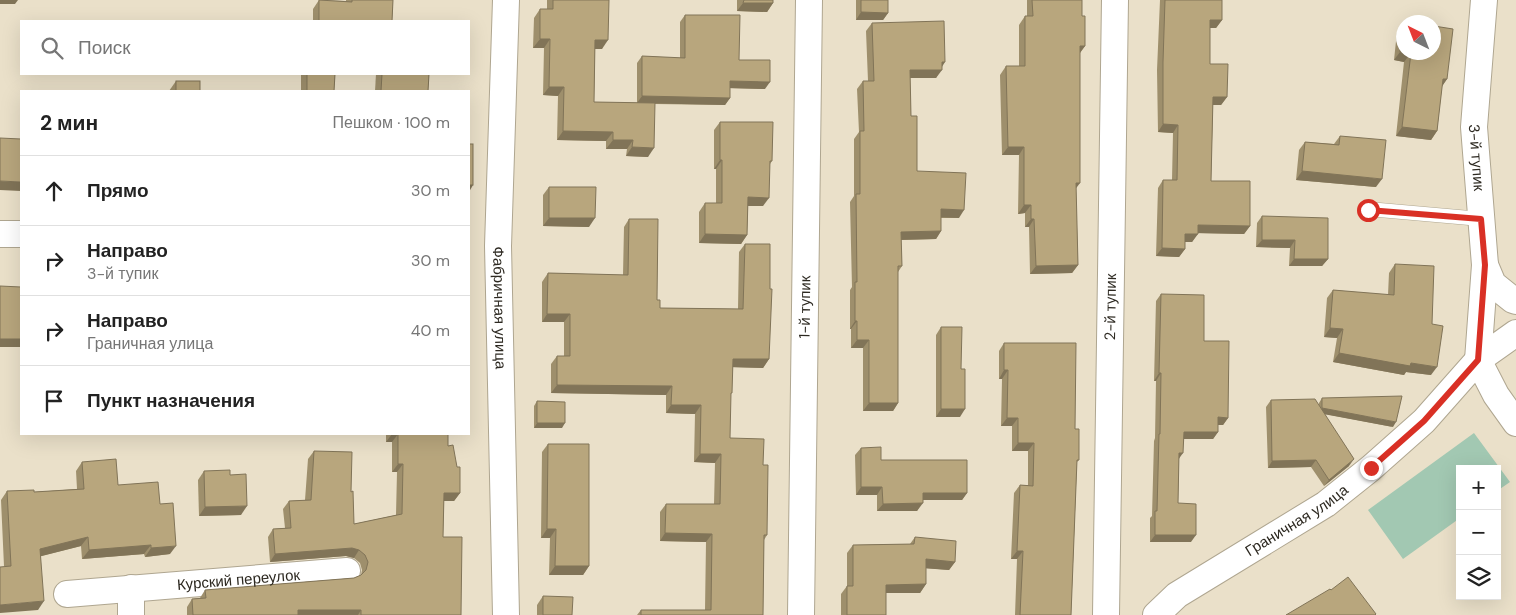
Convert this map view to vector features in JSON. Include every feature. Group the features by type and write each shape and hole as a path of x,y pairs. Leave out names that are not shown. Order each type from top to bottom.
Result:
{"street":[{"name":"Фабричная улица","path":"506,0 498,246 506,615"},
{"name":"1-й тупик","path":"801,615 809,0"},
{"name":"2-й тупик","path":"1106,615 1115,0"},
{"name":"3-й тупик","path":"1478,360 1485,265 1474,127 1484,0"},
{"path":"0,234 20,234"},
{"path":"1485,265 1493,284 1512,300 1516,301"},
{"name":"Граничная улица","path":"1156,615 1177,595 1326,504 1371,468 1424,421 1478,360 1516,333"},
{"path":"1478,360 1496,395 1516,423"},
{"name":"Курский переулок","path":"67,594 347,571"},
{"path":"131,588 132,615"}],"lane":[{"path":"1368,210 1481,219"}],"green space":[{"path":"1474,433 1498,465 1456,465 1456,521 1403,559 1368,510"},
{"path":"1501,470 1510,482 1501,488"}],"building":[{"path":"319,0 352,2 352,0 393,0 392,20 319,20"},
{"path":"553,0 609,0 608,40 595,40 594,102 655,103 654,148 632,147 633,140 613,140 613,132 563,131 564,87 549,87 550,39 540,39 540,9 553,9"},
{"path":"744,0 773,0 773,3 743,3"},
{"path":"861,0 888,0 888,13 861,12"},
{"path":"1032,0 1082,0 1082,16 1085,16 1085,46 1080,46 1080,183 1076,183 1078,265 1036,266 1034,219 1031,219 1031,205 1024,205 1024,147 1008,147 1006,66 1025,66 1025,16 1033,16"},
{"path":"1165,0 1222,0 1222,20 1210,20 1210,64 1228,64 1227,97 1213,97 1211,181 1250,181 1250,226 1198,225 1198,234 1185,234 1185,249 1162,248 1163,180 1177,180 1178,125 1163,124"},
{"path":"685,15 740,15 739,60 770,60 770,82 730,81 730,98 642,96 642,56 685,58"},
{"path":"944,21 945,62 942,62 942,70 910,70 911,116 917,116 917,171 966,173 964,210 941,209 941,231 901,232 902,266 898,266 898,403 869,403 869,340 857,340 855,282 857,282 856,194 860,194 860,131 864,131 863,81 874,81 872,23"},
{"path":"1441,27 1453,29 1447,79 1443,79 1437,131 1402,127 1410,60 1441,60"},
{"path":"307,75 335,75 334,90 307,90"},
{"path":"382,75 429,75 428,90 381,90"},
{"path":"176,81 200,81 200,90 176,90"},
{"path":"720,122 773,122 769,198 748,197 747,235 705,234 705,203 722,203"},
{"path":"1340,136 1386,140 1382,179 1302,171 1305,142 1339,145"},
{"path":"0,138 20,139 20,182 0,181"},
{"path":"470,144 473,144 473,185 470,185"},
{"path":"549,187 596,187 595,218 549,218"},
{"path":"1262,216 1328,218 1328,259 1294,259 1295,240 1262,240"},
{"path":"629,219 658,219 657,300 660,300 660,308 743,309 745,244 770,244 770,289 772,289 769,359 733,359 730,438 764,439 763,465 768,465 767,535 764,535 763,615 641,615 641,610 711,610 712,534 665,533 666,504 720,504 721,454 700,454 701,405 671,405 672,386 557,385 557,356 570,356 570,314 547,314 548,273 628,275"},
{"path":"1395,264 1434,266 1432,324 1443,326 1437,367 1411,363 1410,366 1339,353 1343,329 1330,328 1333,290 1394,295"},
{"path":"0,286 20,287 20,339 0,339"},
{"path":"1161,294 1204,295 1204,341 1229,341 1228,418 1218,417 1218,432 1184,432 1183,453 1179,453 1178,503 1196,504 1196,535 1155,535 1160,434"},
{"path":"941,327 962,327 961,369 965,369 965,409 941,409"},
{"path":"1004,343 1076,343 1075,429 1079,429 1079,460 1077,460 1071,615 1020,615 1023,551 1017,551 1020,485 1033,486 1034,443 1018,443 1018,418 1007,418 1008,370 1004,370"},
{"path":"1402,396 1396,422 1322,408 1322,398"},
{"path":"1315,399 1354,459 1329,480 1316,460 1272,461 1271,400"},
{"path":"537,401 565,402 565,423 537,423"},
{"path":"398,435 448,435 448,446 453,445 457,467 460,467 460,493 444,493 443,537 462,537 461,615 361,615 361,610 298,610 298,615 193,615 192,599 206,598 205,590 354,578 361,575 366,570 368,562 365,555 359,550 352,548 275,554 273,529 291,528 289,501 311,500 314,451 352,452 351,492 353,491 354,524 402,514 403,464 398,464"},
{"path":"548,444 589,444 589,566 555,566 556,529 547,529"},
{"path":"881,447 881,460 967,460 967,493 923,493 923,503 883,504 882,487 861,487 861,448"},
{"path":"116,459 118,485 158,482 160,504 173,503 176,546 151,548 151,545 89,550 88,537 40,549 44,601 0,605 0,567 11,566 7,491 34,490 34,492 84,489 82,462"},
{"path":"230,470 230,475 246,474 247,506 205,507 204,471"},
{"path":"915,537 956,541 955,562 926,559 926,584 886,585 886,615 847,615 847,586 853,586 853,545 914,544"},
{"path":"1348,577 1375,615 1286,615 1331,590"},
{"path":"543,596 573,597 572,615 543,615"}],"route":[{"path":"1368,210 1481,219 1485,265 1478,360 1424,421 1371,468"}]}
